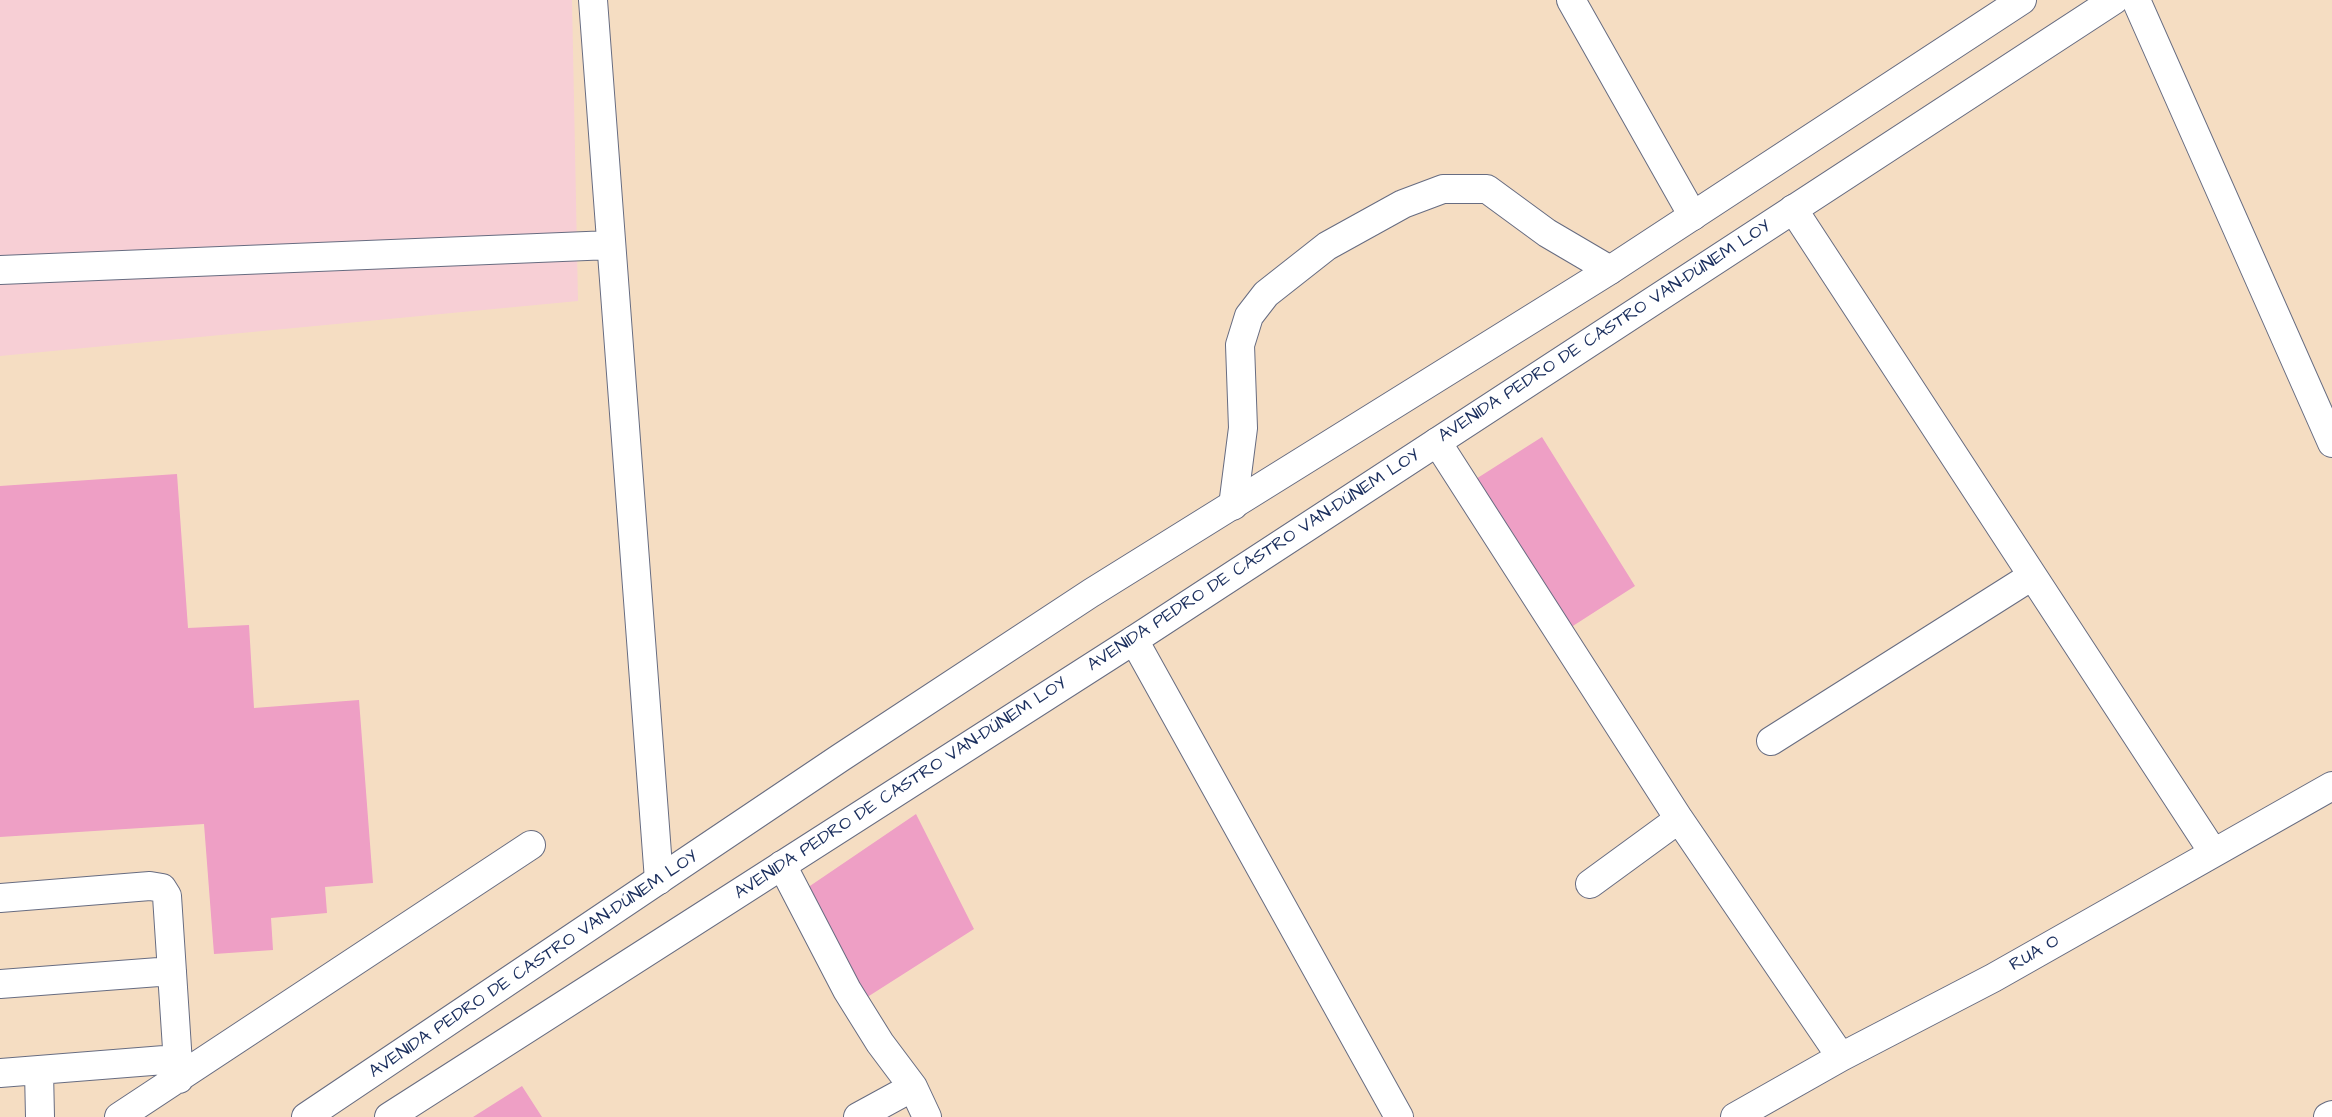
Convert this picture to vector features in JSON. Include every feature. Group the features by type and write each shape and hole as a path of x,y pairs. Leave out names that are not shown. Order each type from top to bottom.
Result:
{"main road":[{"path":"593,0 659,880"},
{"path":"1571,0 1693,216"},
{"name":"AVENIDA PEDRO DE CASTRO VAN-DÚNEM LOY","path":"306,1117 1074,604 1610,270 2022,0"},
{"name":"AVENIDA PEDRO DE CASTRO VAN-DÚNEM LOY","path":"389,1117 1134,640 2114,0"},
{"path":"2136,0 2332,443"},
{"path":"1233,506 1243,428 1240,345 1249,316 1266,294 1328,246 1411,201 1443,189 1487,189 1547,233 1610,270"},
{"path":"1793,209 2213,852"},
{"path":"0,270 611,245"},
{"path":"1437,442 1679,819 1841,1057"},
{"path":"1771,741 2032,576"},
{"path":"1134,640 1399,1117"},
{"name":"RUA O","path":"1735,1117 1841,1057 1993,978 2332,786"},
{"path":"1590,884 1679,819"},
{"path":"119,1117 178,1069 531,845"},
{"path":"782,865 847,990 880,1043 913,1087 927,1117"},
{"path":"0,898 150,886 162,888 167,896 178,1069"},
{"path":"0,984 172,970"},
{"path":"0,1074 39,1070 178,1069"},
{"path":"39,1070 40,1117"},
{"path":"858,1117 913,1087"},
{"path":"2328,1117 2332,1115"}],"shaded area":[{"path":"0,0 572,0 578,301 0,356"}],"building":[{"path":"1542,437 1635,586 1562,633 1468,484"},
{"path":"177,474 188,628 249,625 254,708 359,700 373,883 325,887 327,913 271,918 273,950 214,954 204,824 0,837 0,486"},
{"path":"916,814 974,929 858,1003 804,890"},
{"path":"522,1086 542,1117 473,1117"}]}
